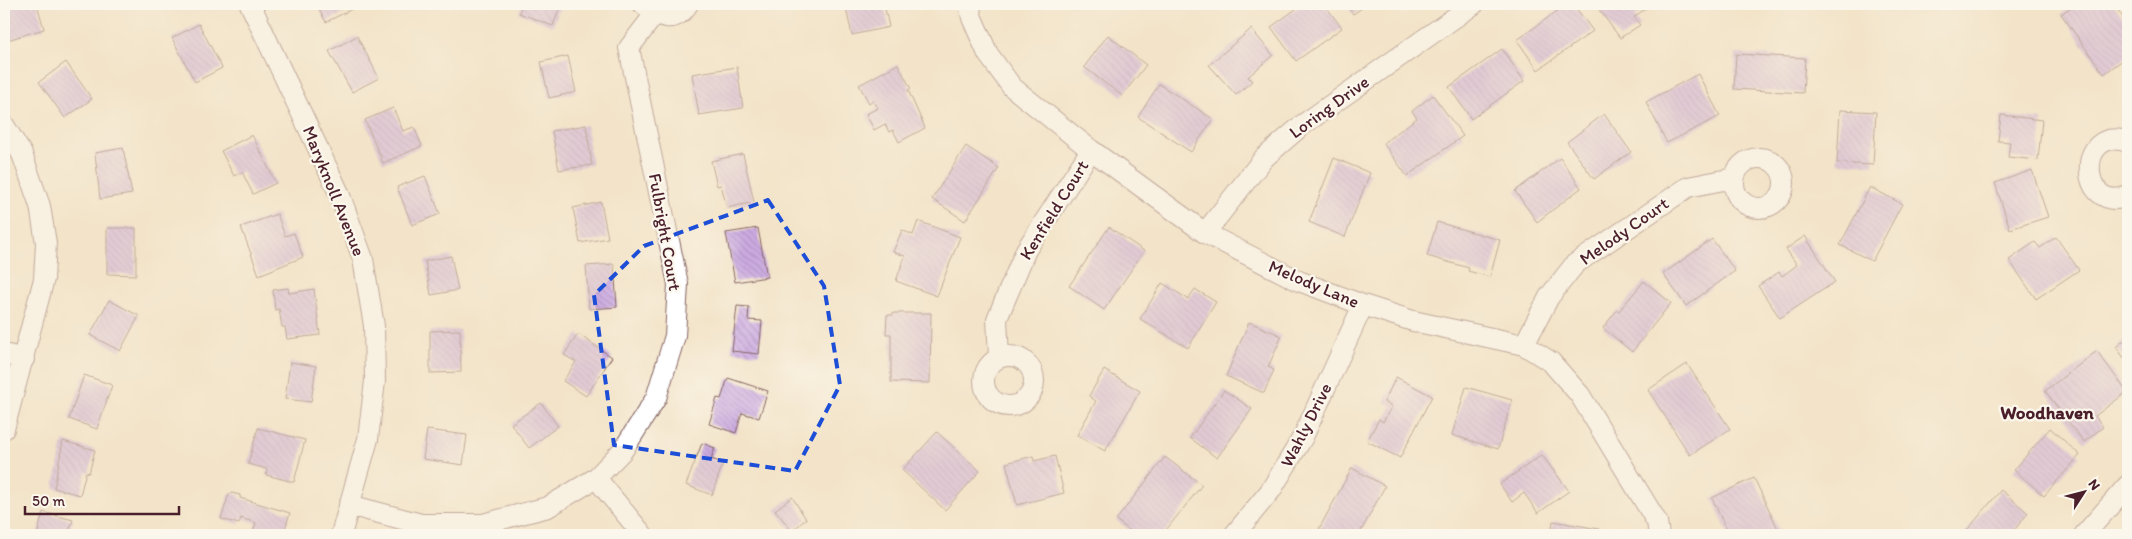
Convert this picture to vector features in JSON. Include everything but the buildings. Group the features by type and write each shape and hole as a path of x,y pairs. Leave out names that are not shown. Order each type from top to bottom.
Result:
{"street":[{"name":"Maryknoll Avenue","path":"250,4 339,193 363,260 374,326 375,381 368,439 341,535"},
{"name":"Fulbright Court","path":"349,505 421,524 483,524 548,507 596,478 622,450 656,398 676,336 678,284 629,48 649,9 672,16 681,13 688,4"},
{"name":"Melody Lane","path":"969,4 972,18 988,54 1012,87 1091,150 1206,233 1299,281 1363,305 1414,322 1524,345 1551,362 1580,395 1658,522 1659,535"},
{"name":"Loring Drive","path":"1206,233 1264,158 1301,126 1474,4"},
{"path":"4,125 22,154 40,206 46,243 44,279 4,429"},
{"path":"2128,142 2114,140 2097,148 2092,155 2088,173 2096,190 2105,196 2114,198 2128,196"},
{"name":"Kenfield Court","path":"998,357 998,319 1026,250 1091,150"},
{"name":"Melody Court","path":"1524,345 1548,297 1575,264 1688,187 1734,178"},
{"name":"Wahly Drive","path":"1234,535 1271,490 1304,437 1363,305"},
{"path":"4,354 24,359"},
{"path":"596,478 643,535"},
{"path":"2084,535 2128,486"}],"highlighted area":[{"path":"768,200 824,286 840,385 795,471 614,445 594,295 644,246"}],"district":[{"name":"Woodhaven","path":"2047,412"}]}
